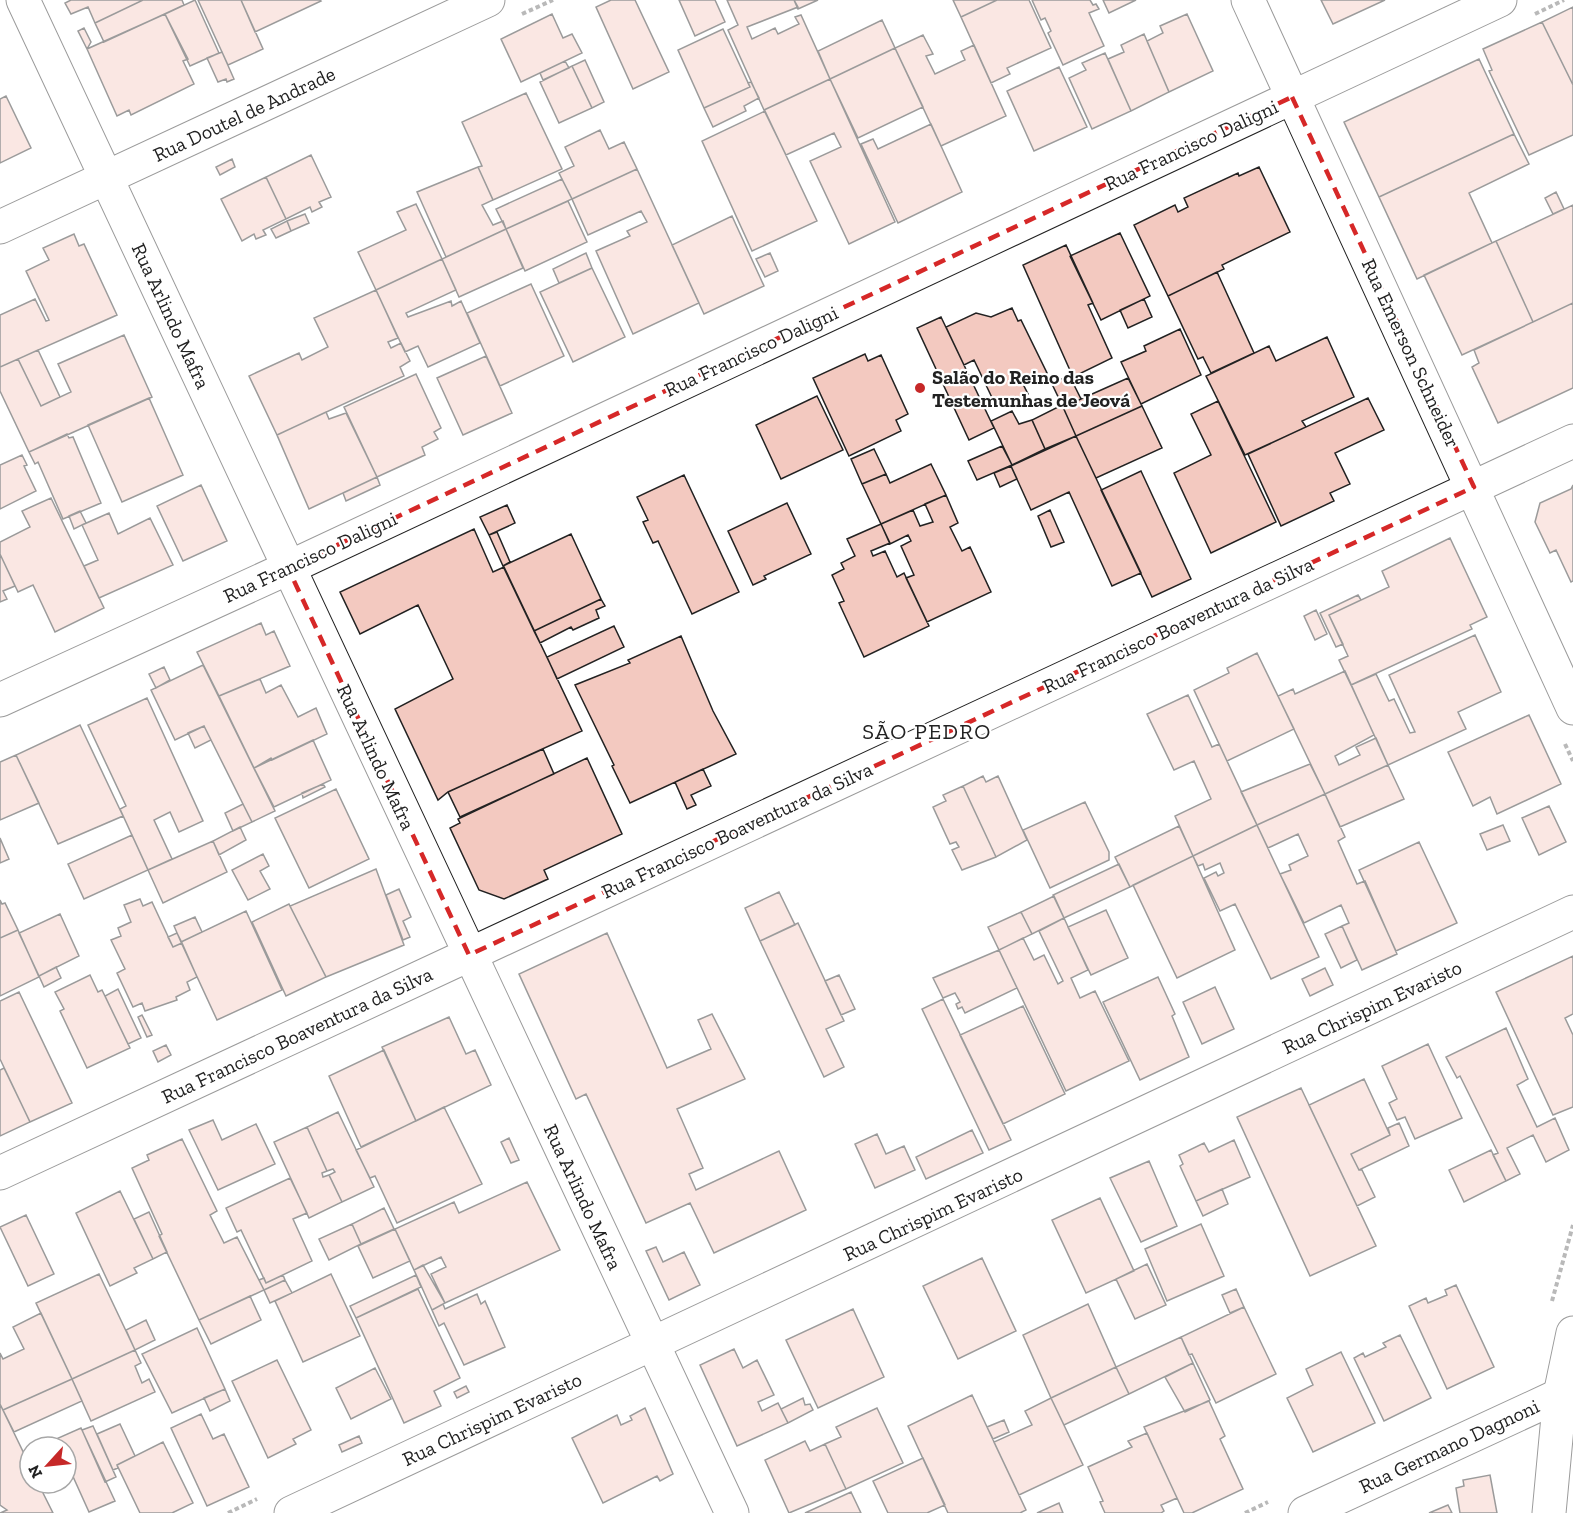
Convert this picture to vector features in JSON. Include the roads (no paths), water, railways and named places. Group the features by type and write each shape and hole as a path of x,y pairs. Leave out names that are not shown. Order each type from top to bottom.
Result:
{"street":[{"name":"Rua Arlindo Mafra","path":"23,0 732,1513"},
{"name":"Rua Doutel de Andrade","path":"0,227 488,0"},
{"name":"Rua Emerson Schneider","path":"1248,0 1474,487 1573,708"},
{"name":"Rua Francisco Daligni","path":"0,700 288,568 1500,0"},
{"name":"Rua Francisco Boaventura da Silva","path":"0,1173 1573,441"},
{"name":"Rua Chrispim Evaristo","path":"291,1513 1573,912"},
{"path":"1549,1513 1560,1395 1561,1322"},
{"name":"Rua Germano Dagnoni","path":"1305,1513 1560,1395"}],"place":[{"name":"Salão do Reino das Testemunhas de Jeová","path":"920,388"}],"district":[{"name":"SÃO PEDRO","path":"927,731"}]}
